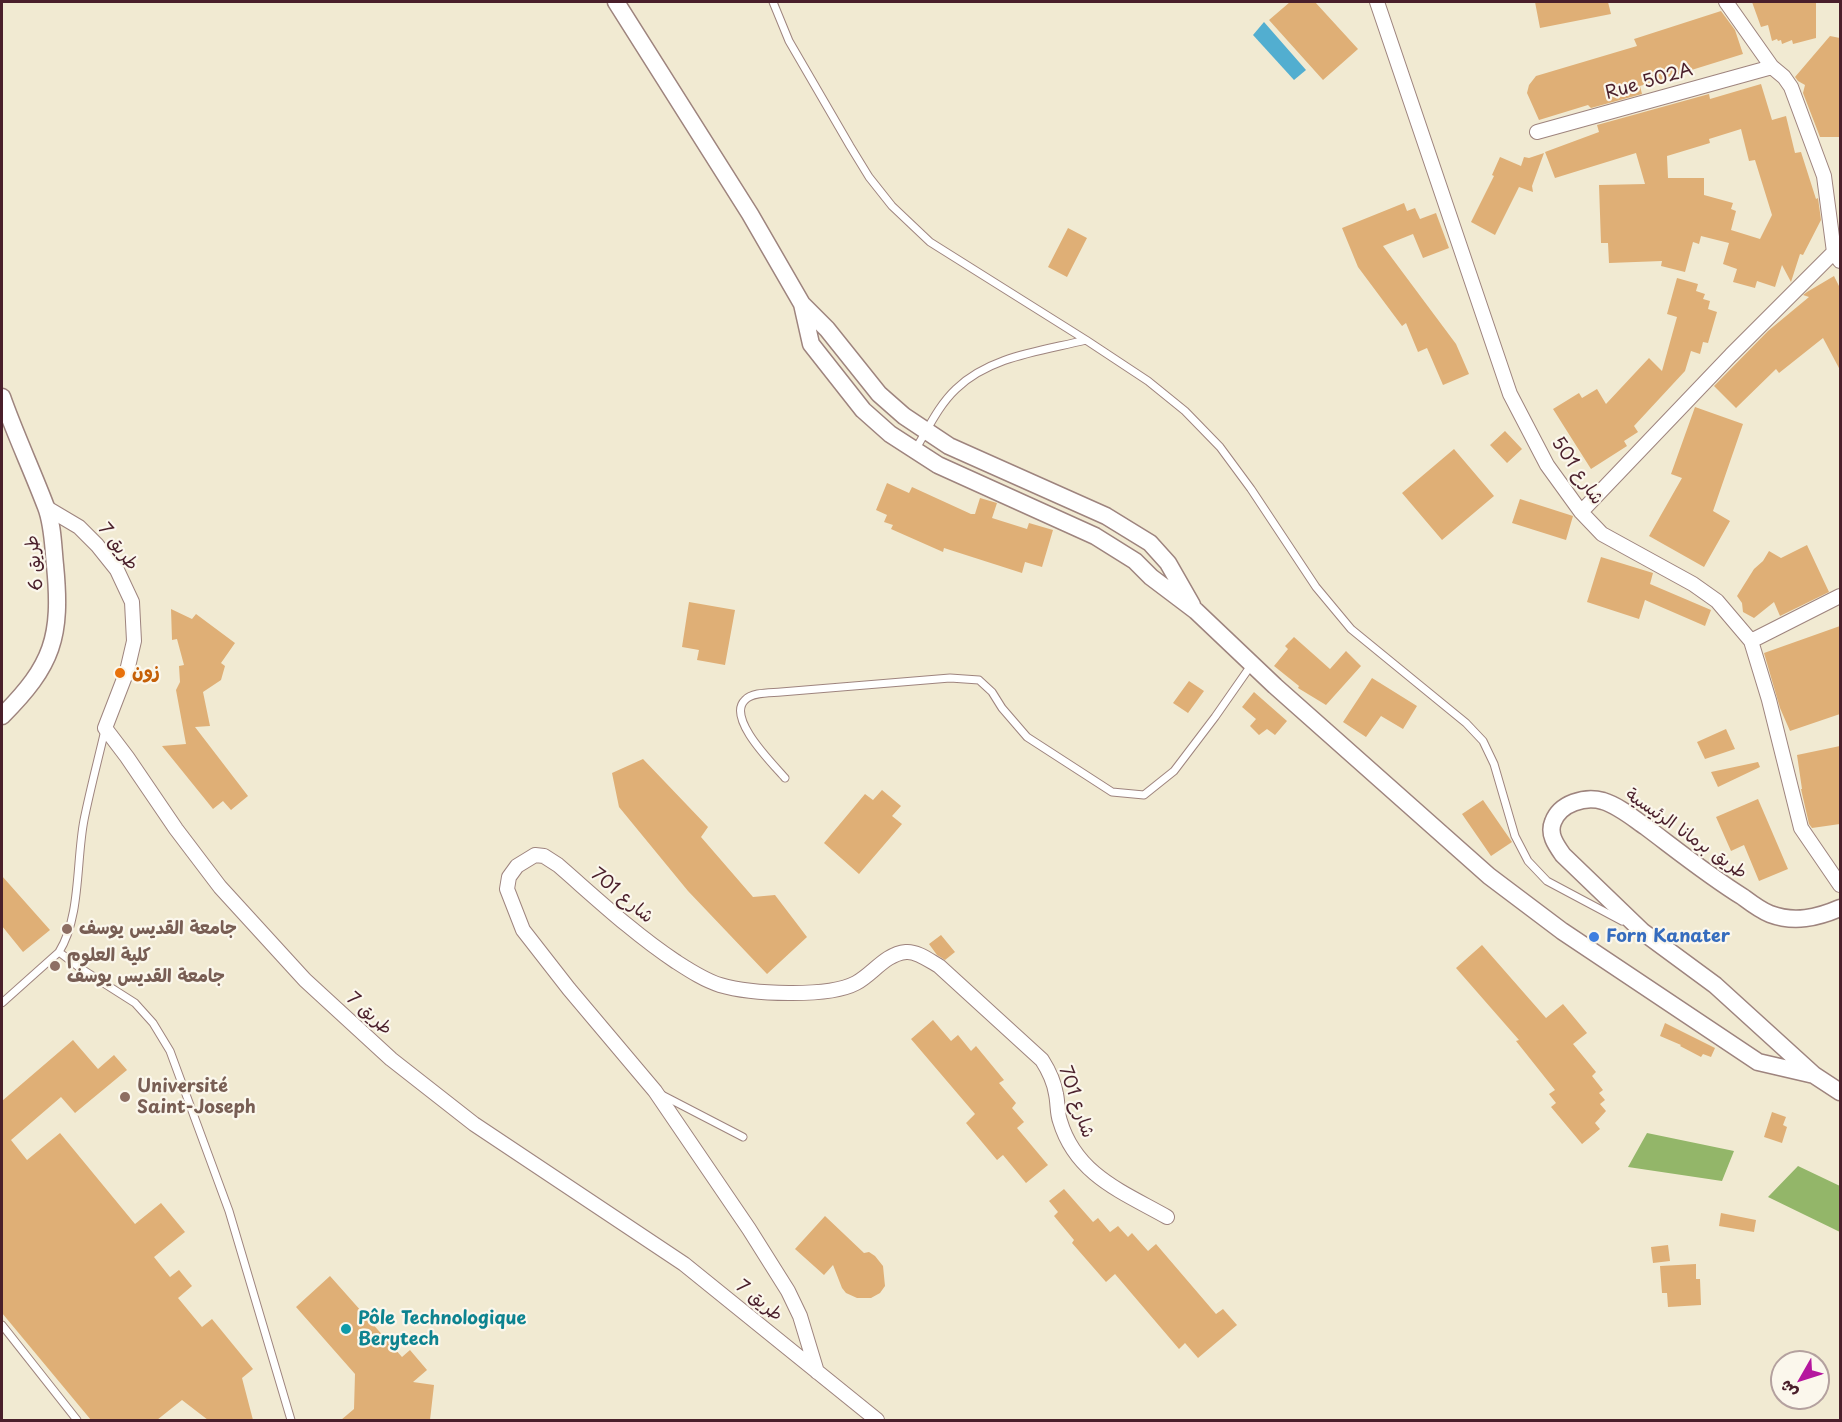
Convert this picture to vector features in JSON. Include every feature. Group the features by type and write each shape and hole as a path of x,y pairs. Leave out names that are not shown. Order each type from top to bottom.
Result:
{"street":[{"path":"616,2 750,214 802,304 828,329 879,394 904,416 972,457 1106,516 1150,543 1168,563 1196,611"},
{"name":"شارع 501","path":"1377,2 1510,394 1547,465 1581,512 1602,534 1693,584 1717,601 1751,641 1769,700 1801,828 1840,885"},
{"path":"1581,512 1731,355 1838,256 1824,176 1791,87 1784,77 1772,67 1726,2"},
{"name":"Rue 502A","path":"1537,132 1772,67"},
{"path":"802,304 811,344 863,410 890,434 962,477 1095,536 1136,561 1151,577 1196,611 1489,876 1562,931 1758,1062 1814,1076"},
{"name":"طريق 6","path":"2,397 17,439 47,508 52,531 58,599 58,620 53,643 45,662 31,684 2,716"},
{"name":"طريق 7","path":"47,508 79,527 97,545 117,570 132,603 134,640 118,698 105,728 220,887 304,980 391,1059 474,1124 684,1264 877,1420"},
{"path":"1751,641 1840,597"},
{"name":"طريق برمانا الرئيسية","path":"1840,908 1801,920 1786,919 1768,913 1721,884 1624,812 1605,801 1588,799 1575,802 1555,817 1551,828 1554,842 1581,874 1643,932 1715,985 1814,1076 1840,1092"},
{"name":"شارع 701","path":"817,1372 800,1316 788,1291 755,1238 655,1091 569,989 523,930 507,889 508,877 525,860 535,855 544,856 558,865 660,951 689,970 717,984 741,990 789,992 836,989 855,983 893,955 908,951 924,957 939,966 1042,1060 1051,1076 1056,1093 1059,1120 1070,1145 1086,1167 1107,1184 1167,1217"}],"lane":[{"path":"774,2 789,41 869,177 892,206 930,242 1148,381 1185,411 1220,447 1251,489 1316,587 1351,629 1466,723 1483,741 1494,764 1515,836 1528,861 1547,881 1643,932"},
{"path":"915,450 935,415 955,390 976,372 994,363 1086,340"},
{"path":"785,778 746,731 741,717 741,704 745,699 763,694 950,678 979,680 992,692 1002,708 1027,737 1112,792 1144,795 1174,771 1252,664"},
{"path":"2,1003 59,951 65,942 73,910 83,822 105,728"},
{"path":"59,951 135,1003 153,1023 170,1051 229,1211 291,1420"},
{"path":"655,1091 743,1137"},
{"path":"2,1325 77,1420"}],"green space":[{"path":"1647,1133 1734,1151 1722,1181 1628,1167"},
{"path":"1798,1166 1840,1186 1840,1232 1768,1197"}],"water":[{"path":"1264,22 1306,70 1294,80 1253,35"}],"building":[{"path":"1290,2 1315,2 1358,49 1323,80 1269,20"},
{"path":"1535,2 1608,2 1611,14 1540,28"},
{"path":"1752,2 1816,2 1816,38 1793,44 1792,40 1782,44 1781,40 1772,41 1768,25 1761,27"},
{"path":"1721,11 1735,30 1743,54 1640,86 1642,94 1591,108 1588,105 1539,120 1527,93 1529,85 1536,76 1637,46 1634,39"},
{"path":"1830,36 1840,38 1840,137 1820,137 1803,93 1805,85 1795,77"},
{"path":"1761,84 1772,120 1786,116 1795,153 1801,152 1816,199 1818,198 1821,220 1803,255 1800,254 1791,282 1782,265 1775,287 1757,281 1755,288 1733,282 1737,269 1723,264 1729,243 1701,236 1699,244 1693,242 1685,272 1661,266 1662,261 1609,263 1608,243 1601,243 1599,185 1645,184 1636,153 1555,178 1545,152 1599,132 1597,125 1709,94 1710,99","holes":["1741,129 1749,161 1755,160 1772,215 1760,239 1731,230 1736,211 1731,209 1733,203 1704,195 1704,178 1668,178 1667,156 1710,143 1709,139"]},
{"path":"1544,153 1532,186 1533,192 1519,187 1495,235 1471,222 1494,176 1492,175 1500,157 1521,166 1524,157 1529,158"},
{"path":"1404,203 1407,211 1415,208 1420,219 1436,213 1449,248 1423,258 1413,234 1383,246 1456,344 1469,374 1443,385 1427,348 1418,352 1406,323 1402,326 1358,267 1342,228"},
{"path":"1068,228 1087,238 1067,277 1048,267"},
{"path":"1834,276 1840,288 1840,370 1823,338 1779,373 1776,369 1736,408 1714,386 1768,331 1809,297 1803,295"},
{"path":"1677,278 1698,284 1696,291 1705,294 1703,299 1710,301 1708,309 1717,312 1708,343 1703,342 1700,354 1691,351 1685,371 1634,426 1638,432 1624,441 1627,446 1591,469 1553,409 1579,393 1582,398 1597,389 1606,404 1649,358 1662,371 1677,317 1667,314"},
{"path":"1695,407 1743,424 1713,511 1730,521 1704,567 1649,536 1682,478 1671,474"},
{"path":"1505,431 1522,449 1507,463 1490,445"},
{"path":"1454,449 1494,496 1442,540 1402,493"},
{"path":"887,483 909,493 912,487 971,514 975,514 980,498 997,503 992,518 1027,529 1029,523 1053,530 1042,567 1025,562 1022,573 944,548 943,552 891,529 893,525 884,522 887,515 876,510"},
{"path":"1520,499 1573,516 1566,540 1512,523"},
{"path":"1807,545 1829,592 1780,616 1774,602 1754,618 1743,612 1742,603 1737,596 1769,551 1781,558"},
{"path":"1601,557 1653,573 1650,584 1711,610 1705,626 1645,600 1639,619 1587,602"},
{"path":"689,602 735,610 725,665 697,660 699,650 682,647"},
{"path":"171,609 192,619 196,614 235,643 221,663 225,666 221,680 203,692 210,726 195,727 248,796 231,810 223,801 213,809 162,746 186,744 176,690 180,682 179,666 184,665 177,639 172,640"},
{"path":"1840,626 1840,714 1790,731 1780,708 1764,653"},
{"path":"1294,637 1330,669 1346,651 1361,666 1326,705 1298,688 1299,686 1274,666 1288,649 1285,646"},
{"path":"1372,678 1417,706 1403,729 1381,716 1366,737 1343,722"},
{"path":"1189,681 1204,691 1188,713 1173,703"},
{"path":"1254,692 1287,721 1275,735 1267,729 1259,735 1250,726 1256,719 1242,707"},
{"path":"1726,729 1735,749 1705,759 1697,742"},
{"path":"1840,746 1840,824 1812,828 1809,824 1801,789 1797,755"},
{"path":"643,759 708,827 701,837 753,897 775,895 807,937 767,974 688,891 619,807 612,773"},
{"path":"1758,762 1760,767 1718,787 1711,772"},
{"path":"882,790 901,806 892,816 902,824 859,874 824,843 865,794 873,800"},
{"path":"1758,799 1788,869 1759,881 1744,845 1731,851 1716,817"},
{"path":"1483,800 1512,842 1491,856 1462,814"},
{"path":"2,876 50,930 23,952 2,926"},
{"path":"941,935 955,952 945,960 937,955 929,944"},
{"path":"1482,945 1546,1018 1563,1004 1587,1033 1573,1044 1596,1072 1592,1076 1603,1090 1599,1093 1605,1100 1600,1104 1606,1111 1595,1123 1600,1129 1582,1144 1551,1107 1556,1103 1549,1094 1555,1090 1516,1041 1519,1040 1456,968"},
{"path":"933,1020 951,1041 958,1035 971,1051 976,1046 1004,1080 999,1083 1016,1103 1012,1108 1024,1122 1017,1128 1048,1165 1026,1183 1003,1155 997,1160 966,1123 975,1114 911,1039"},
{"path":"1665,1023 1715,1048 1711,1057 1703,1054 1701,1057 1660,1036"},
{"path":"73,1040 98,1069 114,1055 127,1070 75,1113 61,1097 11,1140 27,1160 60,1133 135,1224 161,1203 185,1232 154,1257 170,1277 179,1270 192,1286 178,1298 202,1327 212,1319 253,1369 242,1378 253,1420 208,1420 182,1400 157,1420 91,1420 2,1313 2,1101"},
{"path":"1772,1112 1786,1117 1783,1125 1787,1127 1782,1143 1764,1137"},
{"path":"1064,1189 1093,1222 1098,1218 1110,1232 1118,1226 1128,1237 1132,1233 1148,1251 1156,1244 1216,1314 1223,1309 1237,1325 1198,1358 1185,1343 1179,1349 1115,1274 1106,1282 1072,1243 1074,1240 1054,1216 1058,1212 1049,1201"},
{"path":"1721,1213 1756,1220 1754,1232 1719,1226"},
{"path":"825,1216 864,1253 869,1252 875,1256 883,1266 885,1286 880,1293 871,1298 857,1298 846,1293 833,1265 824,1275 795,1249"},
{"path":"1668,1245 1670,1261 1653,1263 1651,1247"},
{"path":"1696,1264 1696,1279 1700,1279 1701,1305 1668,1307 1667,1293 1662,1293 1660,1266"},
{"name":"Pôle Technologique Berytech","path":"330,1276 402,1357 410,1350 427,1370 413,1382 434,1385 430,1420 341,1420 354,1409 355,1374 296,1307"}],"place":[{"name":"زون","path":"120,673"},
{"name":"جامعة القديس يوسف","path":"67,929"},
{"name":"Forn Kanater","path":"1594,937"},
{"name":"كلية العلوم جامعة القديس يوسف","path":"55,966"},
{"name":"Université Saint-Joseph","path":"125,1097"},
{"name":"Pôle Technologique Berytech","path":"346,1329"}]}
